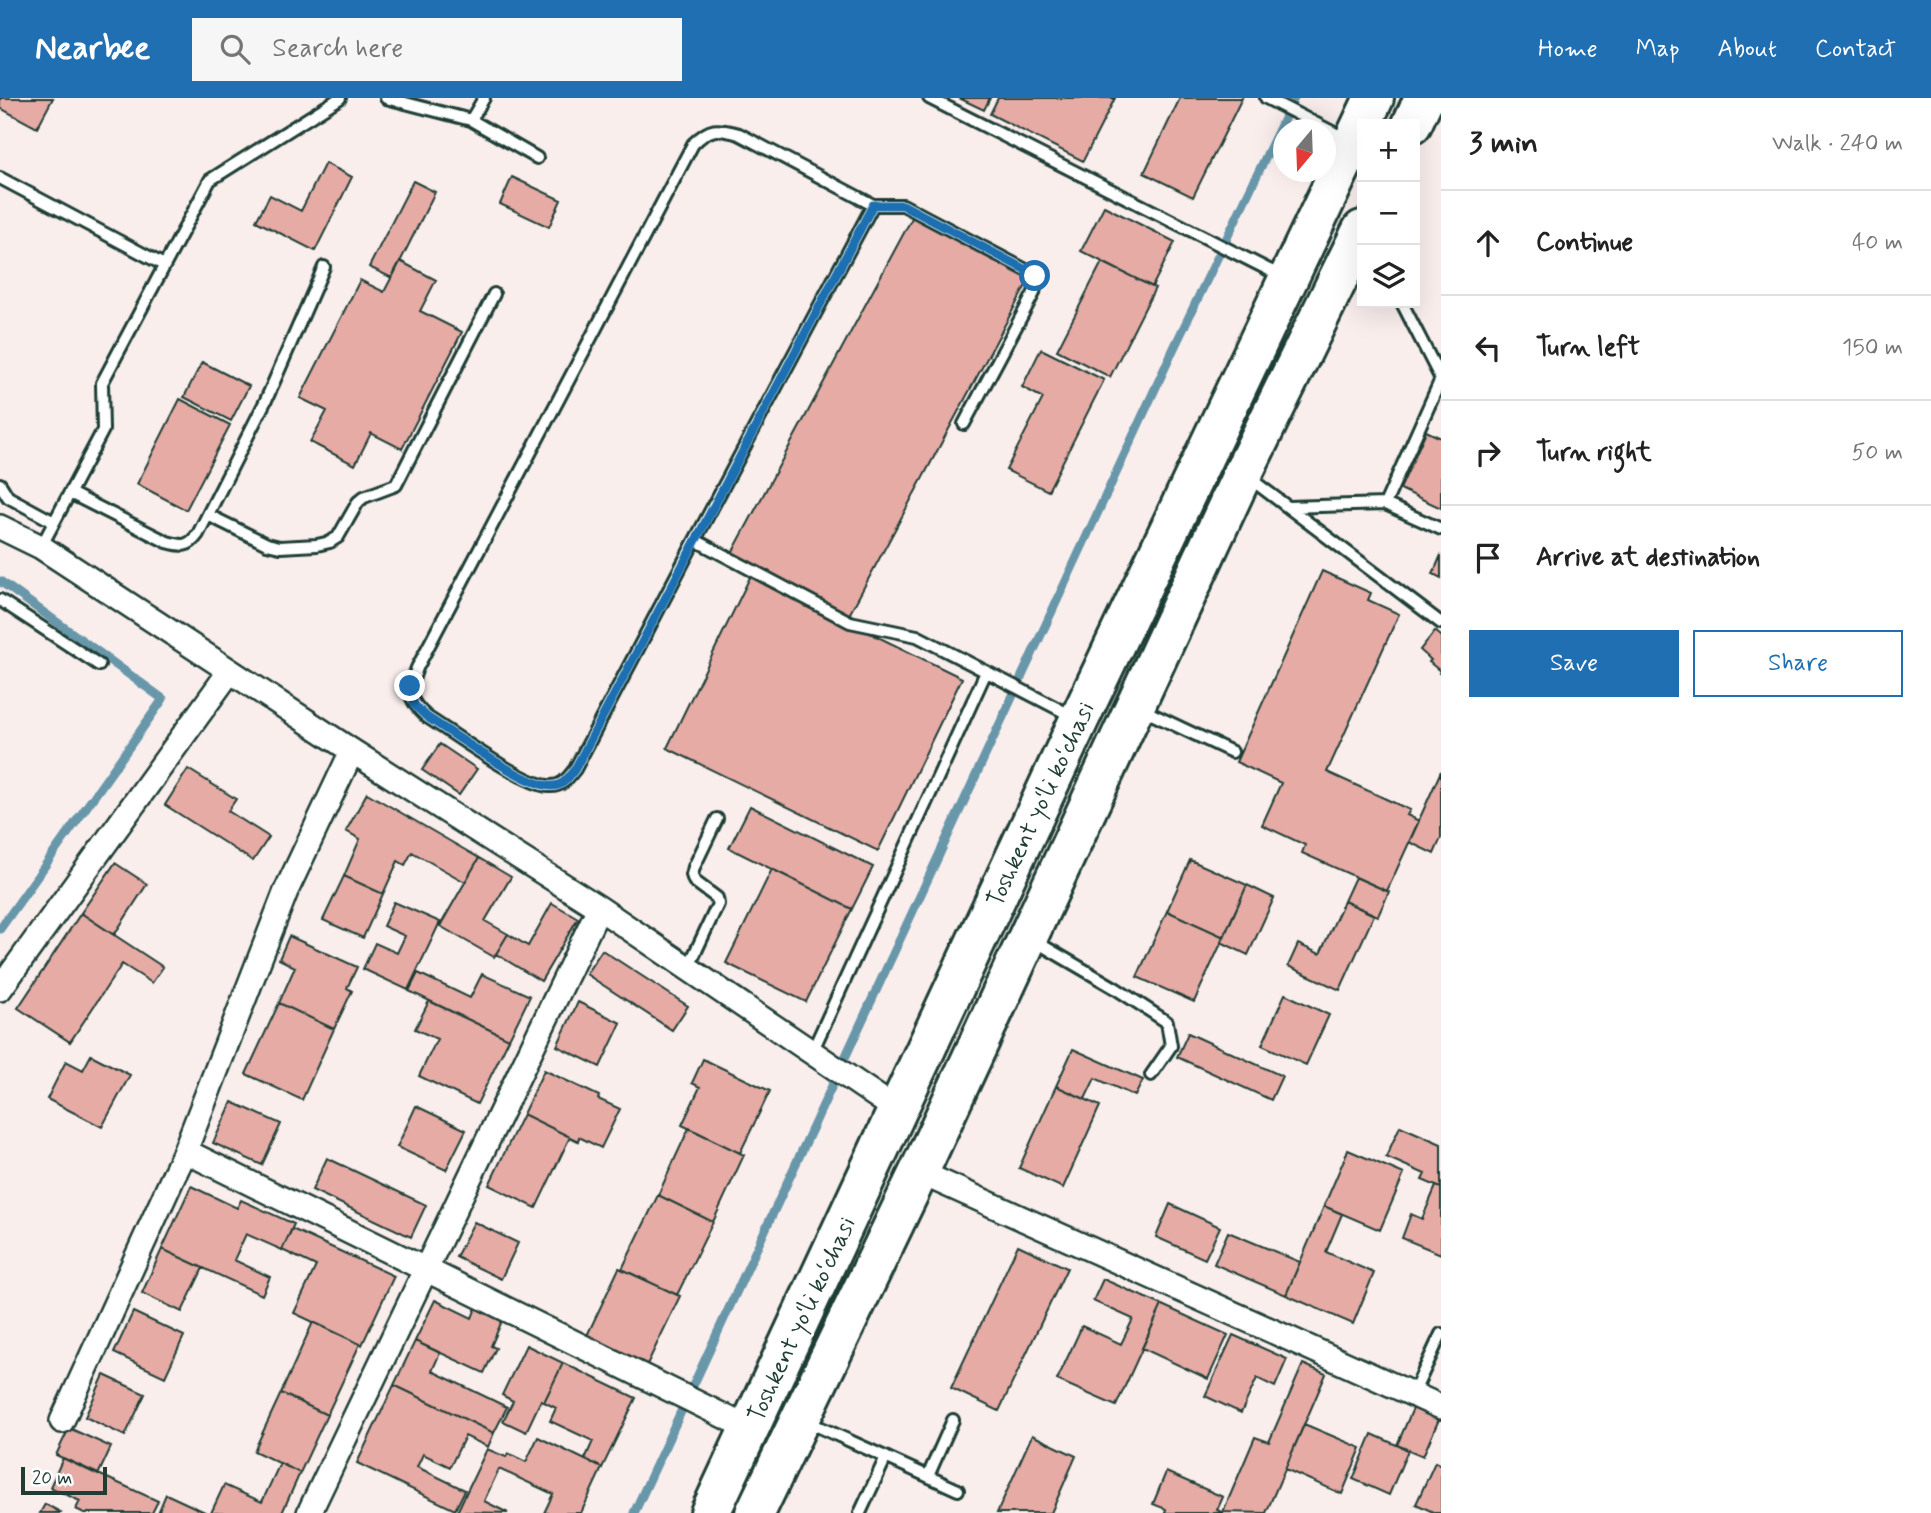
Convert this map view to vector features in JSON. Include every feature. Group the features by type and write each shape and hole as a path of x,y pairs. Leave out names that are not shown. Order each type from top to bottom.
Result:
{"highway":[{"name":"Toshkent yo‘li ko‘chasi","path":"710,1513 1079,720 1374,98"},
{"name":"Toshkent yo‘li ko‘chasi","path":"755,1513 919,1172 1242,473 1357,240"}],"street":[{"path":"0,527 41,547 352,751 599,908 897,1110"},
{"path":"0,989 230,671"},
{"path":"62,1421 185,1151 286,891 352,751"},
{"path":"309,1513 599,908"},
{"path":"185,1151 750,1429"},
{"path":"919,1172 1441,1407"}],"lane":[{"path":"41,547 103,430 102,383 210,180 340,98"},
{"path":"386,98 471,120 537,158"},
{"path":"471,120 484,98"},
{"path":"929,98 1288,279"},
{"path":"1270,100 1352,142"},
{"path":"873,205 575,769 565,782 550,786 525,779 427,717 414,705 410,686 417,668 687,156 705,132 721,129 739,134 873,205 903,205 1035,276 1037,284 1034,293 964,424"},
{"path":"0,178 164,264"},
{"path":"70,493 167,542 181,545 192,542 266,400 324,267"},
{"path":"208,515 267,544 280,547 317,545 338,537 358,502 364,497 396,485 494,294"},
{"path":"1385,504 1441,379 1405,308"},
{"path":"1242,473 1441,623"},
{"path":"0,484 8,497 54,522"},
{"path":"1288,507 1385,504 1440,525"},
{"path":"695,540 850,622 917,636 1079,720"},
{"path":"0,600 99,665"},
{"path":"821,1058 986,672"},
{"path":"1135,706 1232,752"},
{"path":"688,968 718,904 718,898 699,886 692,875 717,819"},
{"path":"1028,937 1167,1022 1171,1046 1151,1075"},
{"path":"1413,1394 1441,1334"},
{"path":"800,1419 958,1490"},
{"path":"928,1476 953,1420"},
{"path":"860,1513 886,1457"}],"building":[{"path":"0,98 53,98 37,128 0,108"},
{"path":"959,98 990,98 984,110"},
{"path":"998,98 1115,98 1083,161 990,114"},
{"path":"1180,98 1242,98 1193,197 1144,173"},
{"path":"325,163 352,177 315,251 256,221 270,195 301,211"},
{"path":"512,177 561,200 549,227 500,204"},
{"path":"413,181 435,192 392,278 369,267"},
{"path":"1104,206 1175,242 1152,287 1081,251"},
{"path":"913,216 1030,278 848,617 731,555"},
{"path":"400,261 436,280 420,311 462,332 402,449 371,433 355,465 310,442 327,411 300,398 360,280 384,292"},
{"path":"1102,262 1155,288 1110,377 1057,350"},
{"path":"1041,349 1104,380 1048,491 1006,470 1043,398 1022,387"},
{"path":"202,362 249,386 231,421 184,397"},
{"path":"180,399 230,425 186,510 137,484"},
{"path":"1426,431 1441,438 1441,508 1400,489"},
{"path":"1441,555 1441,578 1433,574"},
{"path":"1322,571 1371,593 1368,600 1399,614 1327,772 1410,810 1407,815 1419,821 1387,891 1302,853 1305,845 1262,825 1281,783 1236,762"},
{"path":"751,575 962,678 878,851 667,748"},
{"path":"1435,631 1441,636 1441,674 1420,650"},
{"path":"440,744 477,769 459,795 422,770"},
{"path":"188,769 236,799 228,811 269,837 253,861 165,805"},
{"path":"1441,771 1441,838 1434,854 1409,842"},
{"path":"367,793 479,858 465,882 412,852 405,865 398,861 383,894 344,876 360,839 346,831"},
{"path":"750,806 873,867 852,909 729,848"},
{"path":"479,858 511,877 485,921 508,934 494,957 440,926"},
{"path":"1190,860 1247,885 1224,937 1167,911"},
{"path":"115,863 147,884 114,935 81,913"},
{"path":"772,869 852,909 806,1002 726,963"},
{"path":"344,876 383,894 363,938 323,920"},
{"path":"1355,877 1389,892 1378,916 1344,901"},
{"path":"1247,885 1274,898 1248,955 1221,942"},
{"path":"1344,901 1374,915 1340,990 1288,966 1298,944 1320,954"},
{"path":"394,902 440,922 408,990 363,969 375,943 397,953 405,936 383,926"},
{"path":"552,903 578,918 541,981 496,954 508,934 528,946"},
{"path":"1167,911 1224,937 1194,1002 1137,977"},
{"path":"81,913 163,967 152,983 122,964 70,1042 18,1008"},
{"path":"289,936 357,967 347,988 352,991 334,1029 279,1003 295,967 279,959"},
{"path":"602,950 688,1006 672,1030 586,974"},
{"path":"418,973 470,998 482,974 530,996 509,1039 409,991"},
{"path":"1285,994 1329,1015 1306,1065 1262,1045"},
{"path":"429,1001 509,1039 477,1104 419,1076 437,1039 415,1029"},
{"path":"578,1002 621,1023 600,1067 557,1046"},
{"path":"279,1003 334,1029 302,1100 246,1074"},
{"path":"1188,1033 1282,1076 1271,1100 1177,1057"},
{"path":"1073,1049 1143,1080 1135,1096 1095,1078 1085,1099 1056,1086"},
{"path":"91,1055 130,1075 102,1127 47,1099 66,1061 83,1070"},
{"path":"703,1059 770,1091 740,1153 682,1125 700,1087 692,1083"},
{"path":"544,1070 620,1109 601,1148 579,1137 578,1141 523,1114"},
{"path":"1056,1086 1100,1106 1063,1188 1019,1168"},
{"path":"232,1102 281,1124 262,1165 213,1143"},
{"path":"416,1106 466,1130 446,1170 397,1147"},
{"path":"523,1114 570,1137 536,1208 489,1185"},
{"path":"1400,1126 1441,1144 1441,1188 1422,1180 1425,1174 1386,1157"},
{"path":"689,1128 744,1155 713,1222 658,1195"},
{"path":"1348,1150 1404,1174 1380,1230 1324,1206"},
{"path":"327,1158 426,1205 411,1237 312,1190"},
{"path":"191,1186 237,1208 241,1200 294,1224 282,1250 246,1234 234,1260 270,1277 262,1295 162,1249"},
{"path":"1436,1186 1441,1188 1441,1254 1402,1238 1411,1214 1422,1219"},
{"path":"658,1195 713,1222 677,1295 622,1269"},
{"path":"1170,1204 1220,1227 1205,1259 1156,1237"},
{"path":"1324,1206 1342,1214 1326,1252 1374,1273 1353,1324 1286,1295"},
{"path":"474,1222 518,1243 501,1279 456,1257"},
{"path":"292,1229 394,1276 362,1345 294,1313 316,1266 282,1250"},
{"path":"1228,1232 1300,1262 1286,1295 1214,1264"},
{"path":"1018,1245 1067,1268 999,1411 951,1388"},
{"path":"162,1249 203,1268 182,1312 142,1293"},
{"path":"619,1268 680,1296 642,1375 582,1346"},
{"path":"1103,1279 1162,1305 1116,1406 1057,1380 1082,1326 1121,1344 1133,1319 1093,1301"},
{"path":"435,1300 472,1318 476,1308 502,1321 491,1346 496,1348 484,1373 415,1341"},
{"path":"1162,1305 1228,1335 1208,1379 1142,1348"},
{"path":"133,1312 184,1336 165,1377 114,1353"},
{"path":"313,1322 360,1344 327,1415 281,1393"},
{"path":"1233,1335 1287,1359 1275,1387 1257,1378 1241,1413 1205,1396"},
{"path":"415,1341 440,1353 432,1371 507,1407 494,1433 394,1385"},
{"path":"526,1345 563,1363 526,1432 503,1421 513,1401 502,1395"},
{"path":"563,1363 636,1398 602,1468 585,1459 593,1441 550,1421 556,1408 544,1402"},
{"path":"1303,1364 1326,1374 1266,1513 1223,1512 1255,1437 1269,1442"},
{"path":"104,1375 145,1394 125,1436 85,1417"},
{"path":"394,1385 494,1433 488,1447 465,1436 450,1467 423,1454 417,1467 465,1490 455,1510 357,1463"},
{"path":"281,1393 327,1415 300,1473 254,1451"},
{"path":"1414,1406 1440,1417 1423,1456 1397,1445"},
{"path":"1304,1424 1361,1448 1342,1494 1285,1469"},
{"path":"69,1428 111,1447 98,1475 56,1455"},
{"path":"1372,1434 1408,1450 1389,1495 1353,1479"},
{"path":"1032,1435 1076,1456 1051,1513 997,1513"},
{"path":"538,1437 602,1468 581,1513 544,1513 553,1494 499,1469 484,1501 508,1513 457,1512 487,1449 506,1457 508,1453 526,1462"},
{"path":"63,1458 158,1501 152,1513 84,1513 76,1509 80,1501 50,1487"},
{"path":"1435,1462 1441,1465 1441,1513 1416,1504"},
{"path":"280,1463 300,1473 282,1513 211,1513 224,1485 262,1502"},
{"path":"1166,1472 1223,1497 1217,1510 1224,1513 1165,1513 1166,1509 1153,1504"},
{"path":"166,1494 207,1513 158,1513"},
{"path":"45,1504 62,1513 40,1513"}],"waterway":[{"path":"634,1513 1174,348 1294,98"},
{"path":"0,581 163,699 0,929"}],"route":[{"path":"410,686 414,705 427,717 525,779 550,786 565,782 575,769 873,205 903,205 1035,276"}]}
